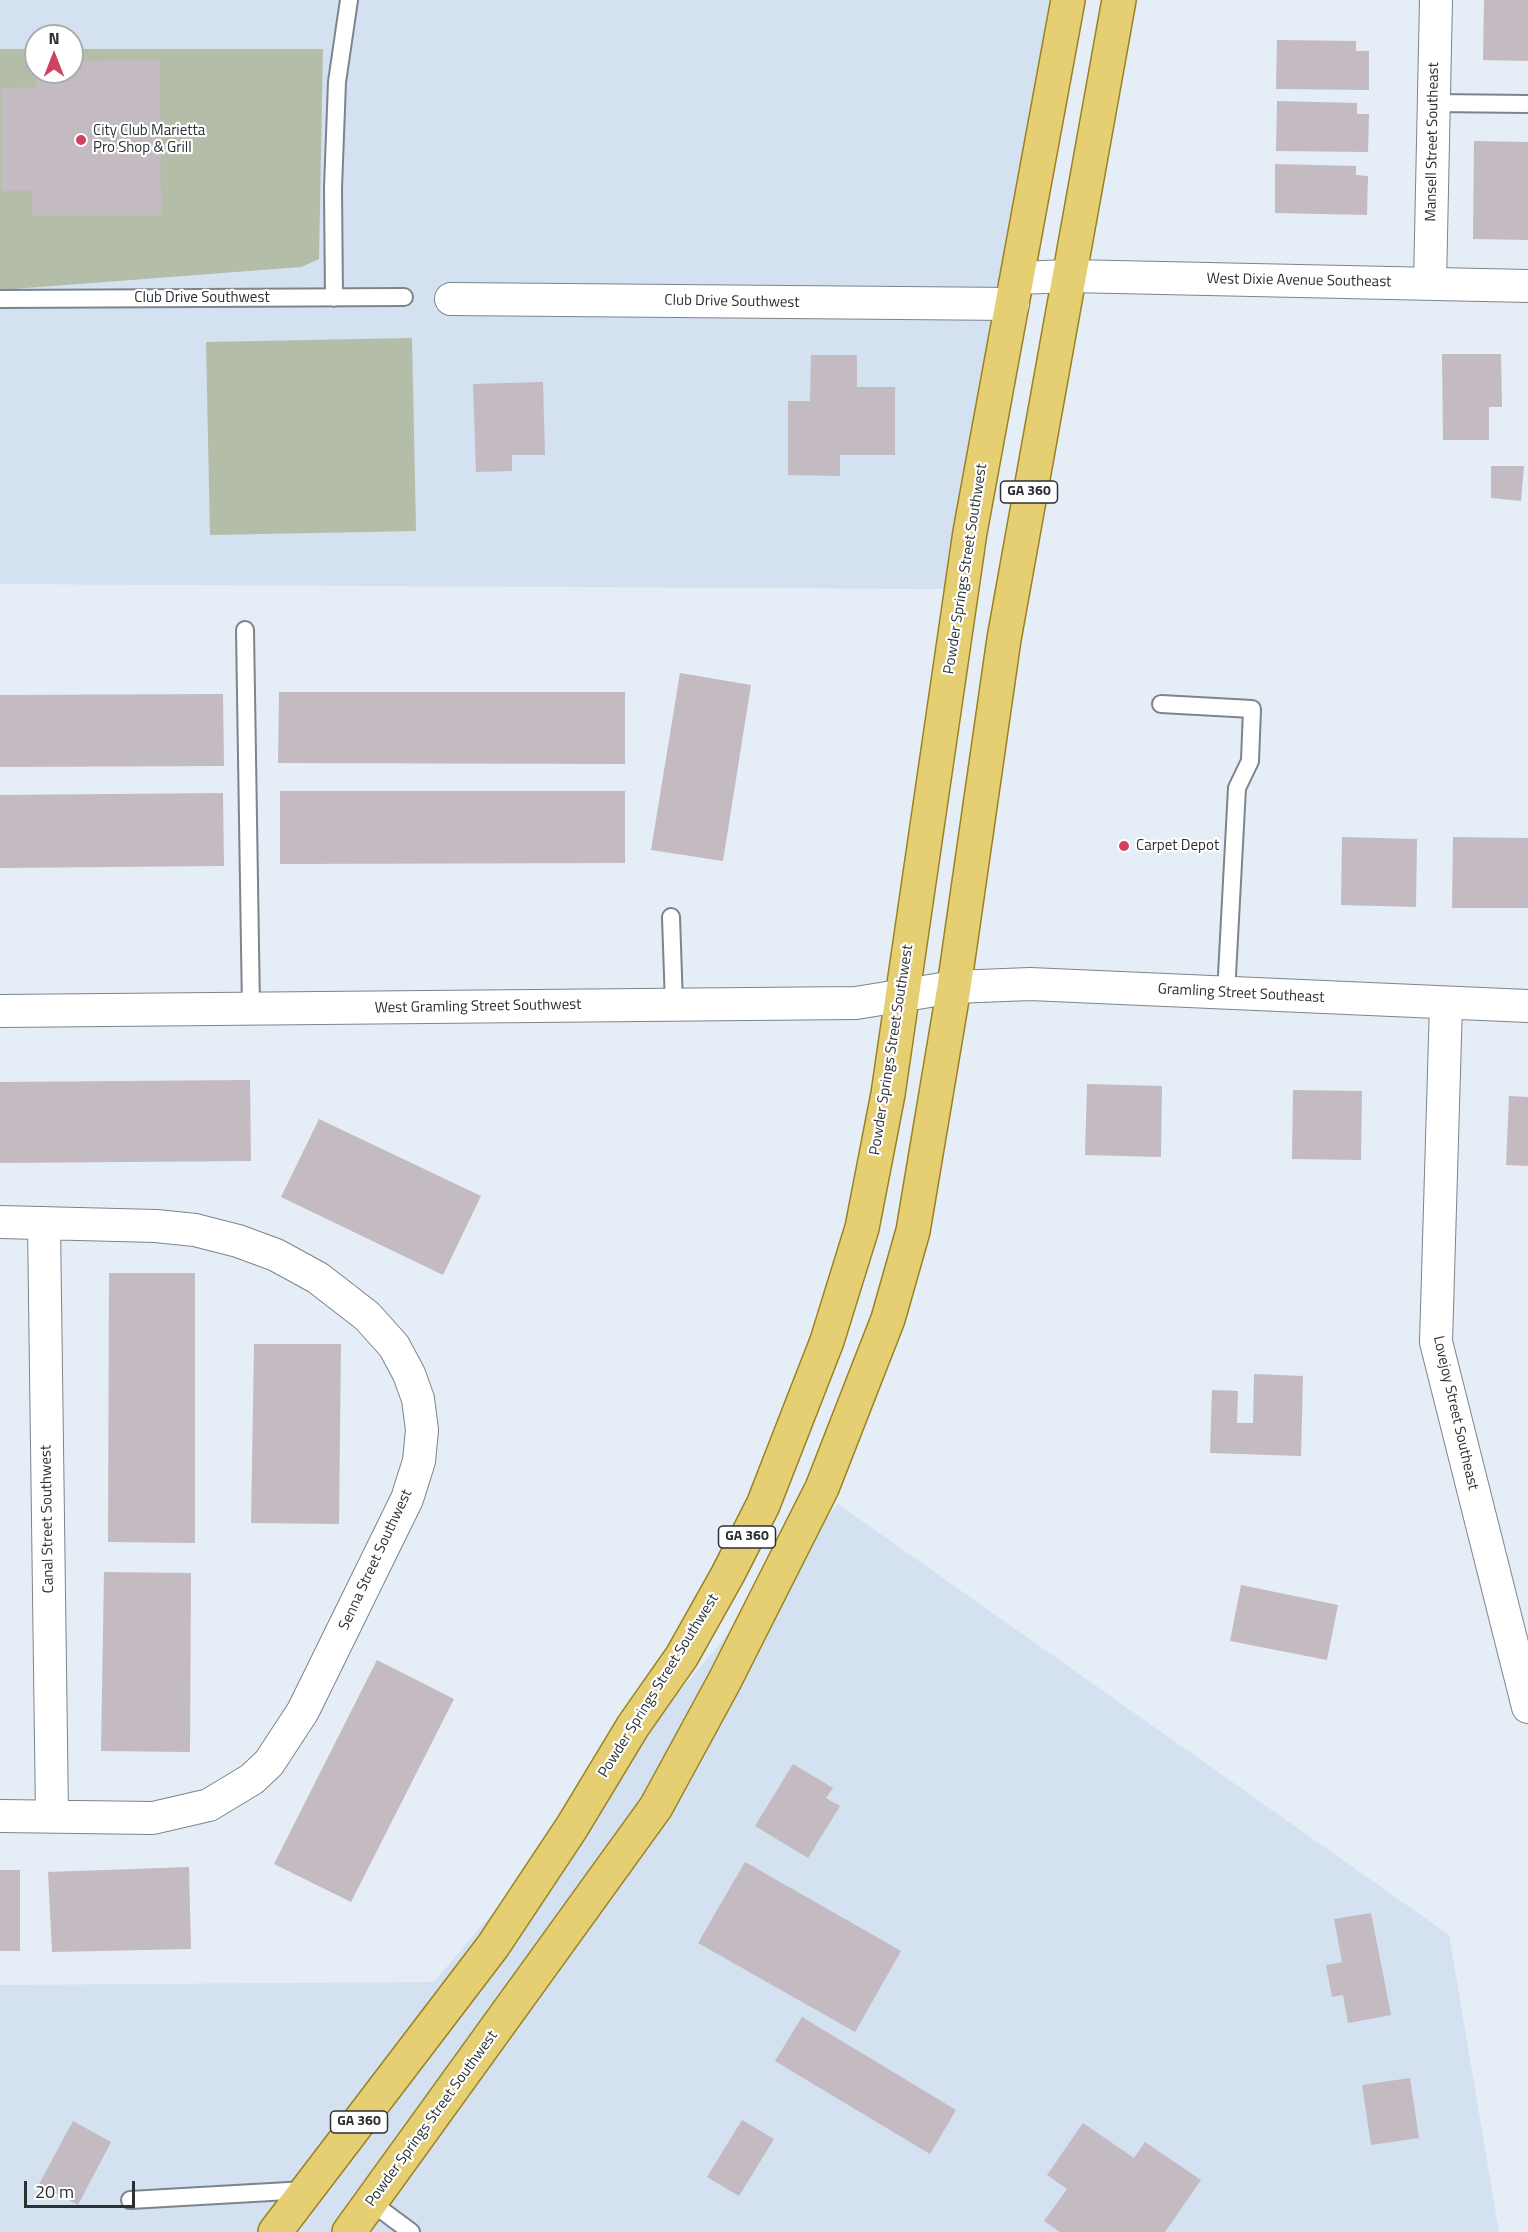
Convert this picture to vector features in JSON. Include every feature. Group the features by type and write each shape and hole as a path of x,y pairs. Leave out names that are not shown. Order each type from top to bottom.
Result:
{"main road":[{"name":"Powder Springs Street Southwest","path":"275,2232 493,1946 572,1827 633,1726 681,1656 748,1534 790,1440 827,1341 862,1228 888,1094 900,997 970,532 1068,0"},
{"name":"Powder Springs Street Southwest","path":"349,2232 656,1807 724,1682 822,1488 888,1319 913,1231 954,987 1004,639 1035,456 1070,276 1119,0"}],"street":[{"name":"Mansell Street Southeast","path":"1430,284 1436,0"},
{"name":"West Dixie Avenue Southeast","path":"1016,291 1070,276 1528,286"},
{"name":"Club Drive Southwest","path":"451,299 1016,291"},
{"name":"Gramling Street Southeast","path":"954,987 1030,984 1528,1006"},
{"name":"West Gramling Street Southwest","path":"0,1011 856,1003 954,987"},
{"name":"Lovejoy Street Southeast","path":"1446,1004 1436,1342 1528,1707"},
{"name":"Senna Street Southwest","path":"0,1222 156,1226 195,1230 237,1241 276,1255 318,1278 367,1316 394,1346 410,1374 418,1399 422,1430 419,1461 407,1499 303,1711 269,1763 252,1779 209,1805 184,1813 153,1818 0,1816"},
{"name":"Canal Street Southwest","path":"44,1222 52,1816"}],"lane":[{"path":"334,298 333,188 337,82 349,0"},
{"path":"1434,103 1528,104"},
{"name":"Club Drive Southwest","path":"0,298 404,297"},
{"path":"245,630 251,1009"},
{"path":"1161,704 1252,709 1250,761 1237,788 1226,993"},
{"path":"671,917 674,1005"},
{"path":"130,2200 308,2189"},
{"path":"372,2203 411,2232"}],"shaded area":[{"path":"0,0 1083,0 945,589 0,584"},
{"path":"838,1504 1449,1935 1499,2232 0,2232 0,1985 434,1982"}],"green space":[{"path":"0,49 24,49 24,84 84,84 84,49 323,49 319,259 301,267 0,290"},
{"path":"412,338 416,531 210,535 206,342"}],"building":[{"path":"1484,0 1528,0 1528,61 1483,60"},
{"path":"1277,40 1356,41 1356,51 1369,51 1369,90 1276,89"},
{"name":"City Club Marietta Pro Shop & Grill","path":"160,60 161,216 32,216 32,191 1,191 1,88 36,87 36,84 84,84 84,61"},
{"path":"1277,101 1357,103 1357,114 1369,114 1368,152 1276,151"},
{"path":"1474,141 1528,142 1528,240 1473,239"},
{"path":"1275,164 1356,166 1356,175 1368,176 1367,215 1275,213"},
{"path":"1442,354 1501,354 1502,407 1489,407 1489,440 1443,440"},
{"path":"811,355 857,355 857,387 895,387 895,455 840,455 840,476 788,475 788,401 810,401"},
{"path":"543,382 545,455 512,455 512,471 476,472 473,384"},
{"path":"1491,466 1524,466 1521,501 1491,498"},
{"path":"680,673 751,685 723,861 651,850"},
{"path":"279,692 625,692 625,764 278,763"},
{"path":"223,694 224,766 0,767 0,695"},
{"path":"280,791 625,791 625,863 280,864"},
{"path":"223,793 224,866 0,868 0,795"},
{"path":"1342,837 1417,839 1416,907 1341,905"},
{"path":"1453,837 1528,838 1528,908 1452,908"},
{"path":"250,1080 251,1161 0,1163 0,1082"},
{"path":"1087,1084 1162,1086 1161,1157 1085,1155"},
{"path":"1293,1090 1362,1091 1361,1160 1292,1159"},
{"path":"1509,1096 1528,1097 1528,1166 1506,1165"},
{"path":"319,1119 481,1196 443,1275 281,1197"},
{"path":"109,1273 195,1273 195,1543 108,1542"},
{"path":"254,1344 341,1344 339,1524 251,1523"},
{"path":"1254,1374 1303,1376 1301,1456 1210,1453 1212,1390 1238,1391 1237,1423 1253,1423"},
{"path":"104,1572 191,1573 190,1752 101,1751"},
{"path":"1241,1585 1338,1605 1327,1660 1230,1641"},
{"path":"377,1660 454,1699 351,1902 274,1864"},
{"path":"793,1764 833,1788 826,1798 840,1806 808,1858 755,1826"},
{"path":"745,1862 901,1951 855,2032 698,1943"},
{"path":"189,1867 191,1949 52,1952 48,1872"},
{"path":"0,1870 20,1870 20,1951 0,1951"},
{"path":"1371,1913 1391,2015 1348,2023 1343,1995 1332,1997 1326,1965 1342,1962 1334,1919"},
{"path":"802,2017 956,2110 930,2154 775,2061"},
{"path":"1410,2078 1419,2138 1371,2145 1362,2085"},
{"path":"742,2120 774,2139 739,2196 707,2177"},
{"path":"73,2121 111,2142 78,2205 39,2184"},
{"path":"1083,2123 1134,2158 1145,2142 1201,2180 1165,2232 1060,2232 1044,2221 1067,2189 1047,2175"}],"place":[{"name":"City Club Marietta Pro Shop & Grill","path":"81,140"},
{"name":"Carpet Depot","path":"1124,846"}]}
